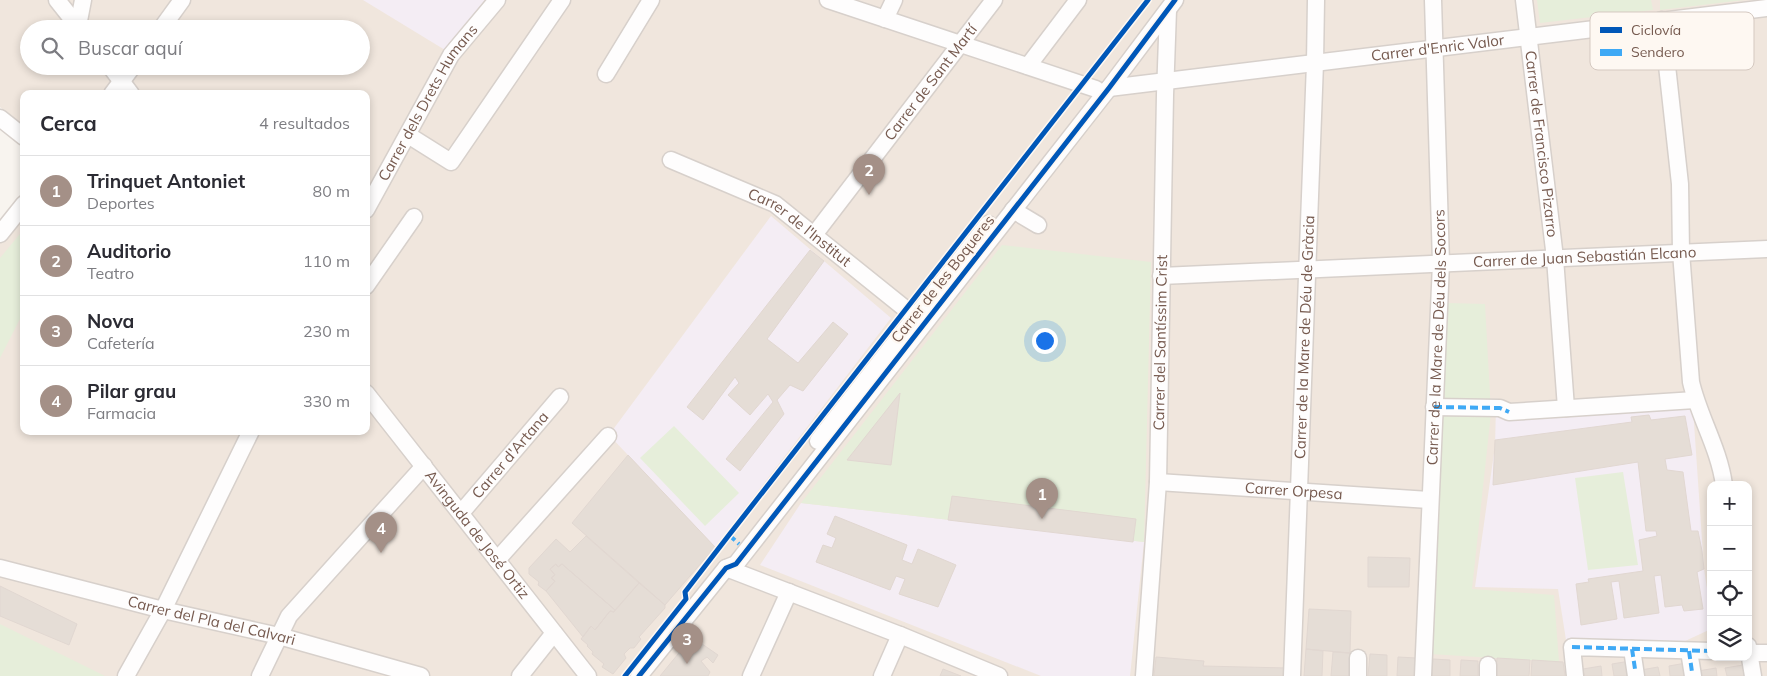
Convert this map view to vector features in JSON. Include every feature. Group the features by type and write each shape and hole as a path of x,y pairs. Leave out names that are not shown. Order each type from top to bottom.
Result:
{"street":[{"path":"57,0 73,20"},
{"path":"80,20 83,0"},
{"path":"168,20 182,0"},
{"name":"Carrer dels Drets Humans","path":"370,203 451,55 497,0"},
{"path":"408,135 451,162 562,0"},
{"path":"606,74 651,0"},
{"path":"828,0 1028,66 1102,88"},
{"path":"885,19 894,0"},
{"name":"Carrer de Sant Martí","path":"814,235 994,0"},
{"path":"1028,66 1078,0"},
{"name":"Carrer de la Mare de Déu de Gràcia","path":"1292,676 1316,0"},
{"name":"Carrer de la Mare de Déu dels Socors","path":"1423,676 1429,500 1441,263 1433,0"},
{"name":"Carrer de Francisco Pizarro","path":"1524,0 1555,258 1566,408"},
{"name":"Carrer del Santíssim Crist","path":"1144,676 1158,482 1165,81 1169,3"},
{"name":"Carrer de les Boqueres","path":"639,676 726,568 728,557 920,320 1169,3"},
{"name":"Carrer d'Enric Valor","path":"1732,12 1767,8"},
{"name":"Carrer d'Enric Valor","path":"1102,88 1590,29"},
{"path":"1667,70 1680,184 1681,252 1691,382 1695,400 1717,453 1724,481"},
{"path":"114,75 122,90"},
{"path":"122,90 129,75"},
{"name":"Carrer de les Boqueres","path":"920,320 1013,210 1102,88"},
{"path":"0,118 20,134"},
{"name":"Carrer de l'Institut","path":"671,160 775,204 920,320"},
{"path":"0,234 20,209"},
{"path":"1013,210 1038,225"},
{"path":"370,280 414,217"},
{"name":"Carrer de Juan Sebastián Elcano","path":"1161,276 1767,249"},
{"name":"Carrer d'Artana","path":"461,513 560,397"},
{"name":"Avinguda de José Ortiz","path":"370,398 588,676"},
{"path":"1434,407 1500,408 1509,412 1695,400"},
{"path":"126,676 163,610 249,435"},
{"path":"497,560 608,436"},
{"path":"260,676 289,616 424,466"},
{"name":"Carrer Orpesa","path":"1158,482 1429,500"},
{"name":"Carrer del Pla del Calvari","path":"0,568 163,610 280,636 421,676"},
{"path":"726,568 900,635 999,676"},
{"path":"751,676 789,592"},
{"path":"520,676 554,633"},
{"path":"882,676 900,635"},
{"path":"1576,676 1572,647 1707,652"},
{"path":"1632,650 1636,673"},
{"path":"1752,650 1767,653"},
{"path":"1689,651 1692,674"},
{"path":"1358,658 1358,676"},
{"path":"1751,661 1753,676"}],"shaded area":[{"path":"0,0 1767,0 1767,676 0,676 0,222 20,197 20,435 370,435 370,90 20,90 20,124 0,107"},
{"path":"363,0 485,0 445,50"},
{"path":"771,216 891,318 715,547 609,435"},
{"path":"1692,394 1707,589 1707,631 1683,642 1566,640 1558,589 1475,587 1495,446 1496,406"},
{"path":"801,503 1144,542 1130,676 1041,676 760,565"}],"green space":[{"path":"1537,0 1651,0 1653,10 1590,12 1590,17 1540,23"},
{"path":"1660,0 1744,0 1660,10"},
{"path":"20,234 20,319 0,358 0,258"},
{"path":"1002,245 1151,262 1144,542 801,503"},
{"path":"1447,303 1485,304 1491,413 1472,589 1554,595 1559,662 1430,654 1444,406"},
{"path":"674,426 739,493 705,526 640,458"},
{"path":"1623,472 1638,565 1588,570 1575,478"},
{"path":"0,624 105,676 0,676"}],"building":[{"path":"810,250 824,261 767,339 798,363 833,322 848,334 803,391 790,385 777,400 784,414 740,471 726,459 773,402 768,394 750,415 728,395 739,383 735,377 703,420 687,407"},
{"path":"900,393 891,465 847,460"},
{"path":"1649,415 1651,420 1685,416 1692,455 1665,459 1667,470 1683,472 1691,531 1698,531 1704,569 1697,572 1703,609 1684,611 1682,605 1665,607 1661,575 1654,576 1659,613 1624,618 1619,581 1611,582 1617,619 1581,625 1576,584 1589,582 1588,579 1643,571 1639,540 1657,536 1656,531 1646,531 1638,462 1493,485 1495,440 1632,422 1631,417"},
{"path":"628,455 715,547 665,605 572,523"},
{"path":"952,496 1136,519 1133,542 948,520"},
{"path":"835,516 907,545 902,560 912,564 918,549 956,565 938,607 899,594 905,579 896,576 890,590 816,562 823,545 832,548 836,538 827,534"},
{"path":"586,536 639,583 615,610 562,564 558,567 556,564 550,569 555,575 551,578 555,581 546,591 529,574 529,568 556,539 570,552"},
{"path":"1368,557 1410,558 1409,587 1368,587"},
{"path":"556,564 558,567 562,564 615,610 614,612 610,611 595,630 591,626 583,637 546,591 555,581 551,578 555,575 550,569"},
{"path":"639,583 665,605 665,608 639,637 641,639 634,648 630,648 624,654 626,658 613,674 602,667 604,664 592,654 593,652 588,645 581,639 591,626 595,630 610,611 614,612"},
{"path":"0,586 77,624 69,645 0,616"},
{"path":"1309,609 1351,611 1350,653 1306,649"},
{"path":"692,637 718,655 713,663 707,657 701,661 710,672 708,676 660,676"},
{"path":"1306,649 1323,651 1322,676 1304,676"},
{"path":"1333,652 1350,653 1349,676 1331,676"},
{"path":"1370,654 1387,655 1387,676 1368,676"},
{"path":"1156,657 1204,661 1203,666 1286,668 1286,676 1154,676"},
{"path":"1398,657 1416,658 1415,676 1397,676"},
{"path":"1497,658 1530,660 1529,676 1496,676"},
{"path":"1433,659 1450,660 1450,676 1432,676"},
{"path":"1461,660 1478,661 1478,676 1460,676"},
{"path":"1532,660 1563,662 1565,676 1531,676"},
{"path":"1630,661 1632,676 1614,676 1612,664"},
{"path":"1686,663 1688,676 1670,676 1669,666"},
{"path":"1743,665 1745,676 1727,676 1725,668"},
{"path":"1601,666 1602,676 1584,676 1583,669"},
{"path":"1658,667 1660,676 1642,676 1641,670"},
{"path":"1716,668 1717,676 1699,676 1698,671"},
{"path":"943,669 961,676 940,676"}],"marked path":[{"path":"1434,407 1500,408 1509,412"},
{"path":"729,535 739,544"},
{"path":"1572,647 1707,651"},
{"path":"1632,649 1635,669"},
{"path":"1689,651 1692,672"}],"cycle path":[{"path":"625,676 686,599 685,592 729,535 1148,0"},
{"path":"639,676 726,568 736,564 1109,88 1175,0"}],"place":[{"name":"Auditorio","path":"869,195"},
{"name":"Trinquet Antoniet","path":"1042,519"},
{"name":"Pilar grau","path":"381,553"},
{"name":"Nova","path":"687,664"}]}
